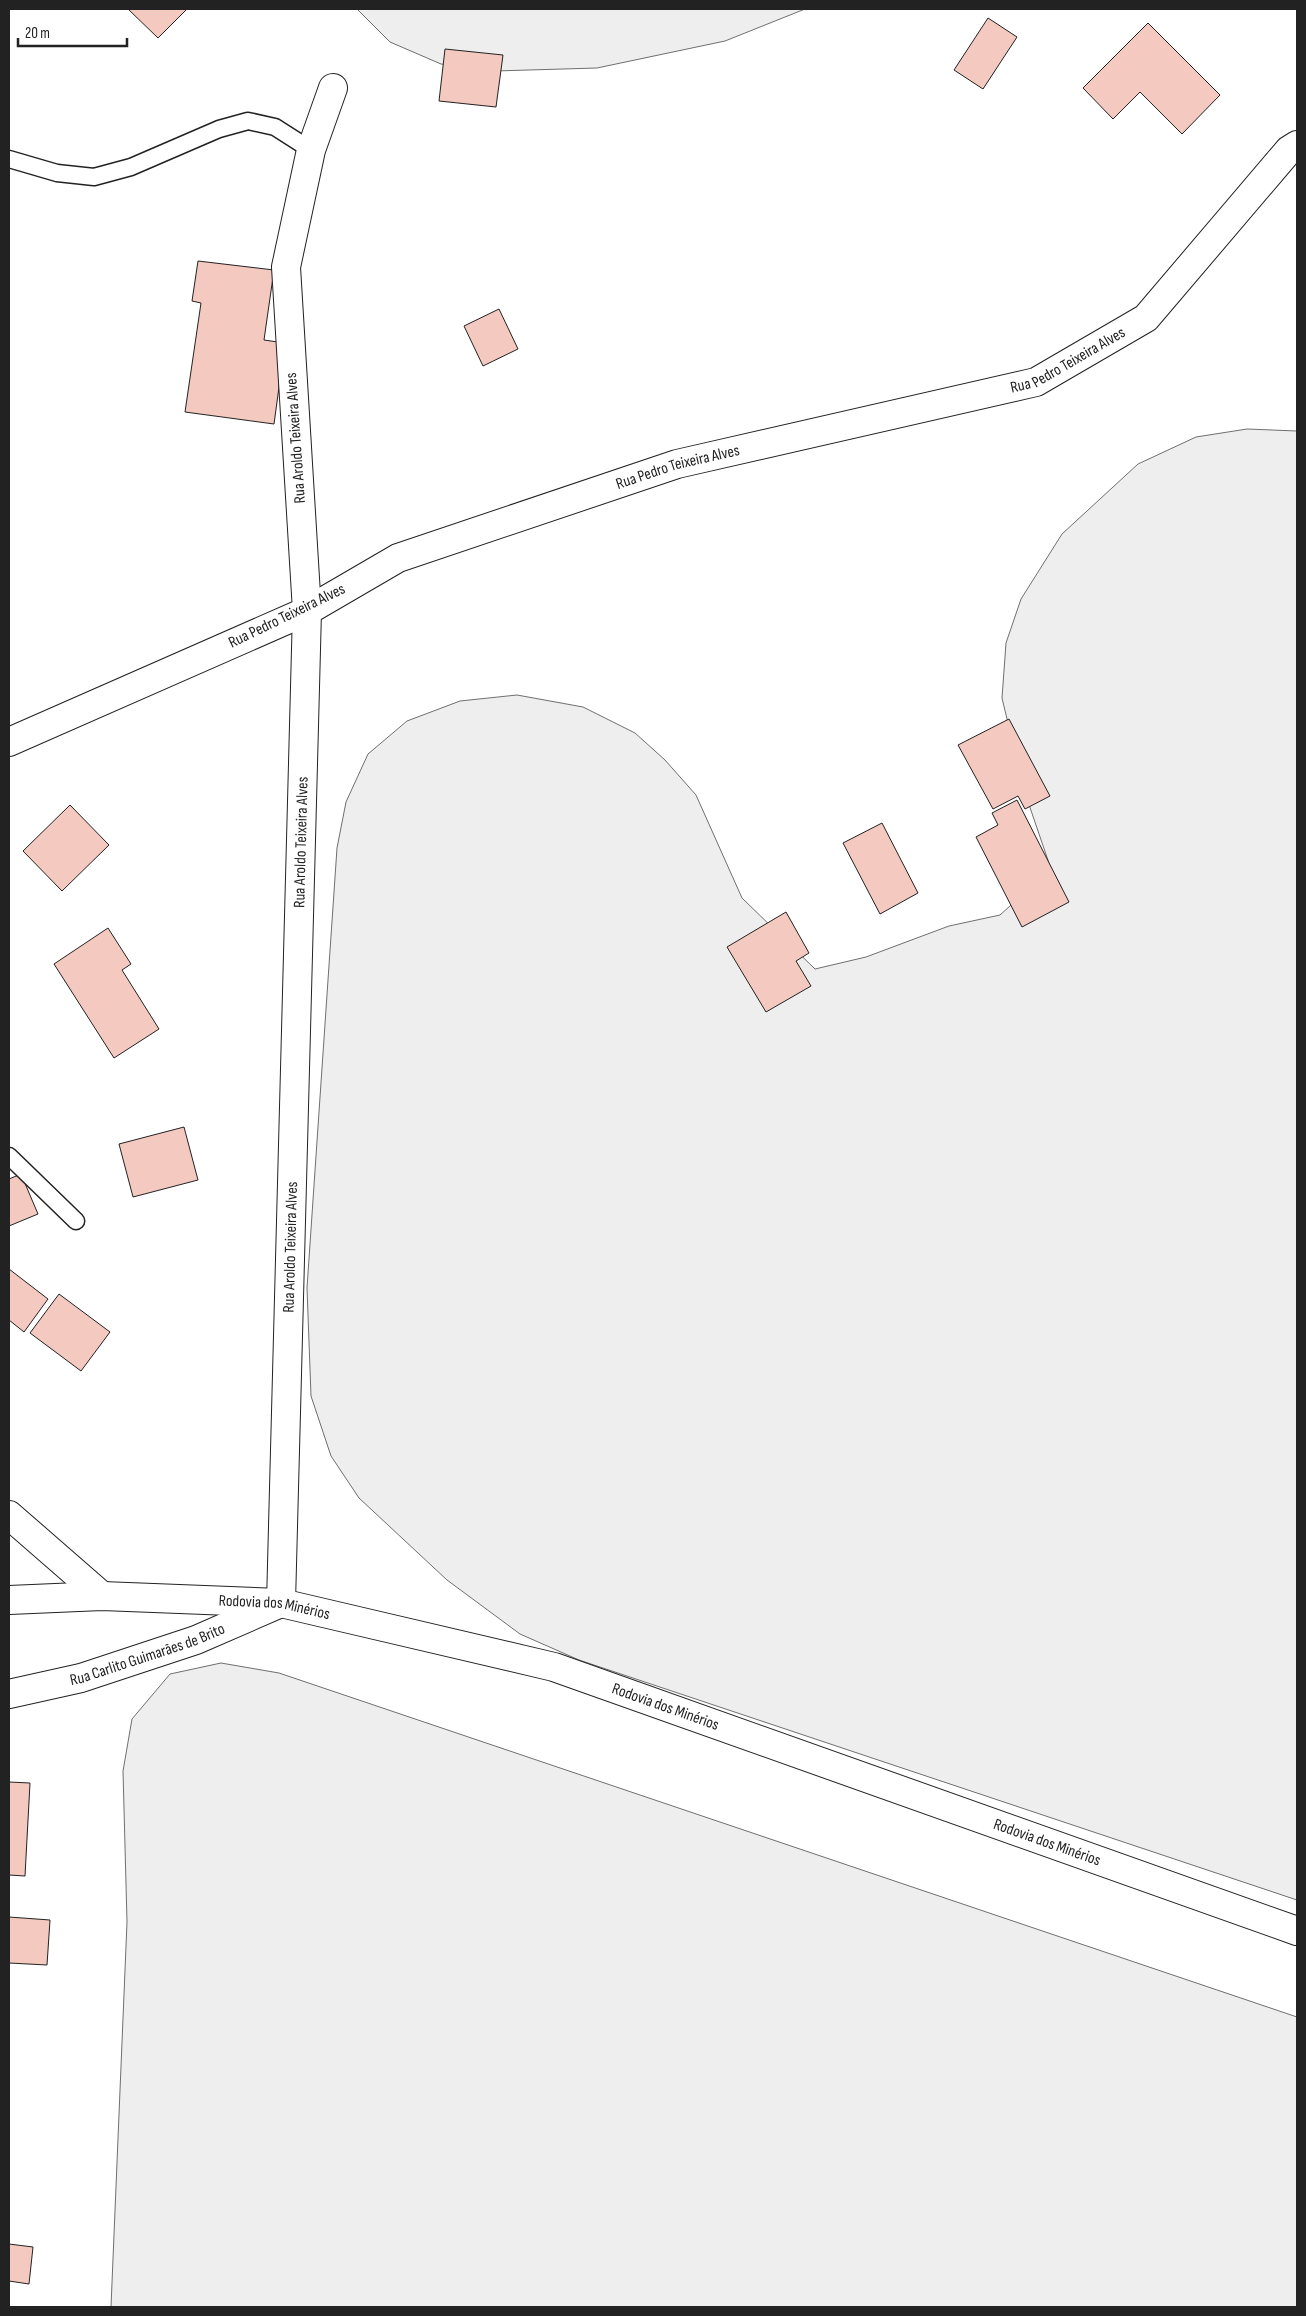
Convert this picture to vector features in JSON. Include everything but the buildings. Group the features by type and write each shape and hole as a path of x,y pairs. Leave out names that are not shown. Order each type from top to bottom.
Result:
{"street":[{"name":"Rua Aroldo Teixeira Alves","path":"281,1603 307,611 286,267 311,150 333,88"},
{"name":"Rua Pedro Teixeira Alves","path":"9,742 307,611 398,558 677,464 1036,382 1146,318 1289,150 1297,145"},
{"path":"9,1515 102,1596"},
{"name":"Rodovia dos Minérios","path":"9,1600 102,1596 281,1603 554,1667 1297,1931"},
{"name":"Rua Carlito Guimarães de Brito","path":"9,1694 81,1678 196,1640 281,1603"}],"lane":[{"path":"9,159 57,173 94,177 131,167 220,129 248,121 275,127 311,150"},
{"path":"9,1156 76,1221"}],"shaded area":[{"path":"357,9 805,9 725,41 597,68 495,71 441,64 390,42"},
{"path":"1247,429 1297,431 1297,1900 579,1660 520,1634 447,1580 359,1498 331,1456 311,1396 307,1288 337,848 346,802 368,754 407,721 460,701 517,695 583,707 635,733 665,760 696,795 742,898 815,969 866,957 949,926 1000,915 1051,869 1024,790 1002,698 1006,643 1021,599 1062,534 1138,464 1196,437"},
{"path":"221,1663 279,1673 1297,2017 1297,2307 111,2307 127,1922 123,1771 132,1719 170,1674"}]}
